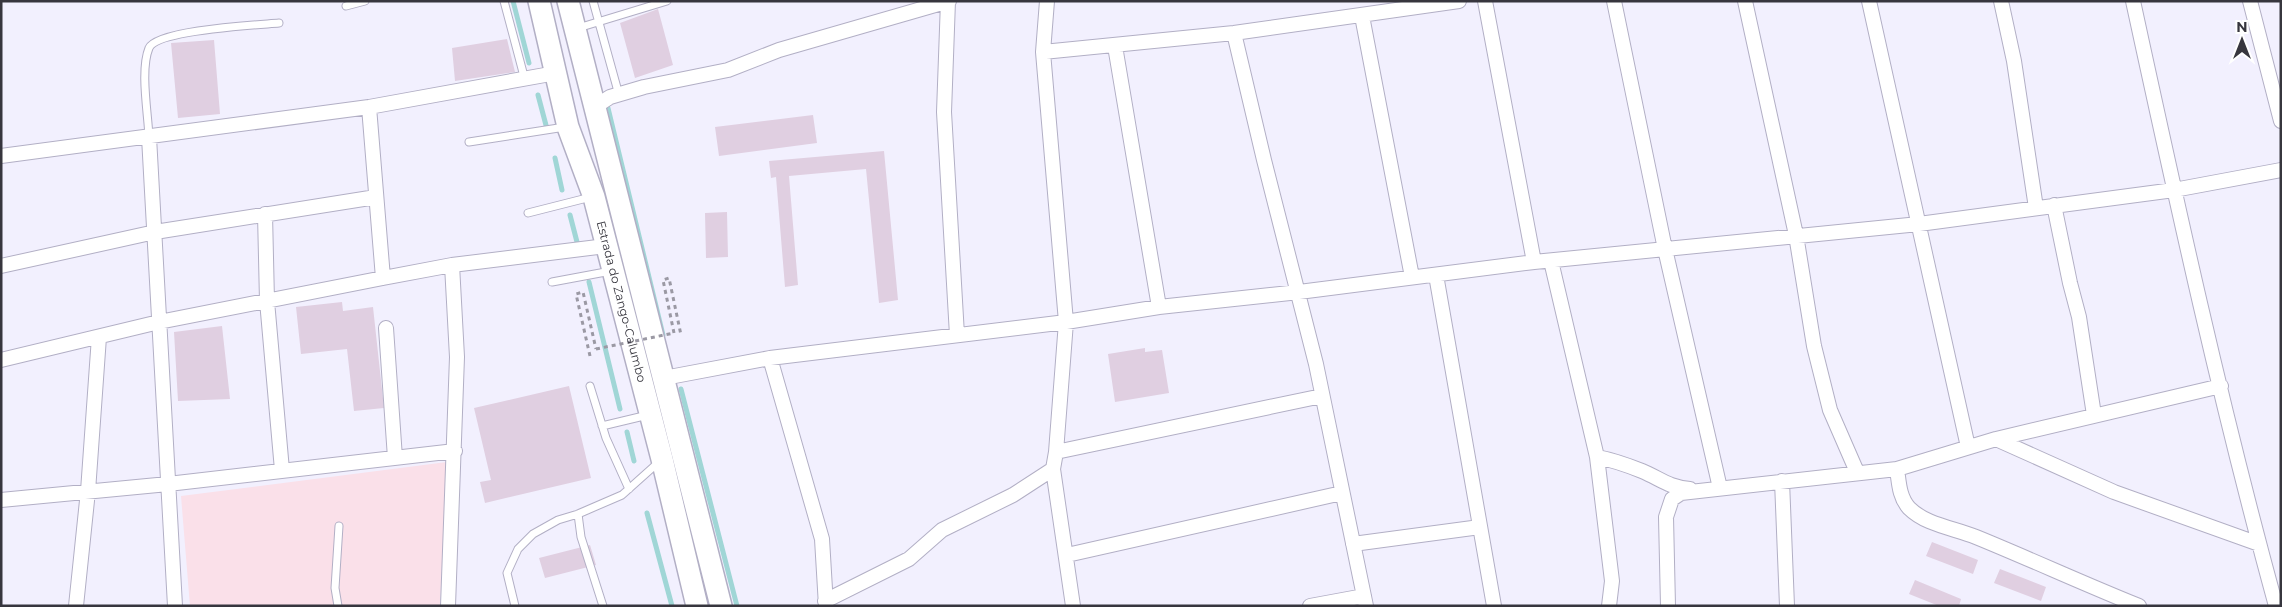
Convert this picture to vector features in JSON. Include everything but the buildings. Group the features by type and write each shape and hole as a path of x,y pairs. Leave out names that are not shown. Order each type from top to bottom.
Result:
{"main road":[{"name":"Estrada do Zango-Calumbo","path":"540,1 568,127 594,196 662,459 696,606"},
{"name":"Estrada do Zango-Calumbo","path":"568,1 721,606"}],"street":[{"path":"596,106 619,95 728,70 779,50 948,1 944,112 957,334"},
{"path":"1048,1 1043,52 1066,322 1056,452 1053,468 1074,606"},
{"path":"1043,52 1234,33 1459,1"},
{"path":"1485,1 1534,262"},
{"path":"1614,1 1665,249 1720,488"},
{"path":"1745,1 1796,235 1814,346 1830,410 1857,472"},
{"path":"1869,1 1968,447"},
{"path":"2001,1 2014,61 2036,208"},
{"path":"2133,1 2174,190 2259,544 2276,606"},
{"path":"2250,1 2281,121"},
{"path":"1362,16 1412,278"},
{"path":"1234,33 1264,160 1299,292 1365,601 1310,606"},
{"path":"1115,46 1159,307"},
{"path":"1,156 369,107 556,74"},
{"path":"369,107 383,278"},
{"path":"149,137 175,606"},
{"path":"664,378 770,358 1066,322 1159,307 1299,292 1534,262 1919,224 2054,204 2174,190 2281,170"},
{"path":"1,266 155,232 376,196"},
{"path":"2054,204 2079,317 2094,415"},
{"path":"265,214 268,300 282,470"},
{"path":"1,360 158,322 383,278 452,265 606,246"},
{"path":"1551,261 1597,457 1612,581 1609,606"},
{"path":"448,606 457,357 452,265"},
{"path":"1436,274 1494,606"},
{"path":"386,328 395,458"},
{"path":"76,606 88,491 99,337"},
{"path":"770,358 822,538 826,603 909,559 942,530 1013,495 1053,468"},
{"path":"1668,606 1666,536 1668,507 1672,499 1681,493 1897,468 1996,439 2221,386"},
{"path":"1056,452 1322,396"},
{"path":"1996,439 2114,492 2259,544"},
{"path":"1,500 168,484 454,451"},
{"path":"1597,457 1614,460 1645,472 1664,484 1676,488 1703,490"},
{"path":"1897,468 1901,496 1908,507 1920,517 1975,537 2138,606"},
{"path":"1782,481 1787,606"},
{"path":"1067,555 1342,493"},
{"path":"1353,544 1480,527"}],"lane":[{"path":"346,6 365,1"},
{"path":"504,1 525,80"},
{"path":"593,1 619,95"},
{"path":"575,29 667,1"},
{"path":"149,137 145,68 149,47 159,39 190,32 279,23"},
{"path":"470,142 568,127"},
{"path":"528,213 594,196"},
{"path":"552,282 612,271"},
{"path":"590,386 602,426 629,489"},
{"path":"602,426 650,415"},
{"path":"515,606 507,573 518,549 533,534 558,520 578,514 622,494 662,459"},
{"path":"578,514 581,537 603,606"},
{"path":"338,606 335,588 339,526"}],"path":[{"path":"590,356 576,294 583,292 596,349 674,333 663,280 669,278 681,335"}],"shaded area":[{"path":"447,462 440,606 190,606 181,496"}],"waterway":[{"path":"513,1 529,63"},
{"path":"538,95 547,129"},
{"path":"608,108 663,335"},
{"path":"555,158 562,190"},
{"path":"570,215 577,242"},
{"path":"589,282 620,409"},
{"path":"681,389 737,606"},
{"path":"627,432 634,461"},
{"path":"647,513 672,606"}]}
